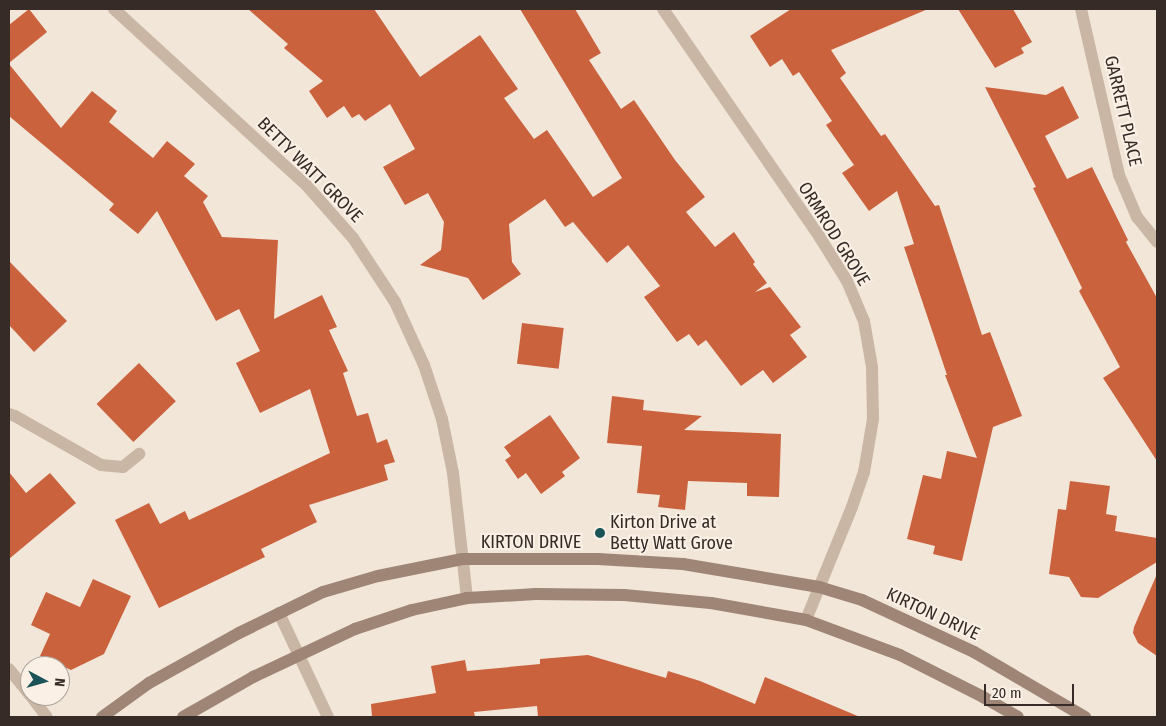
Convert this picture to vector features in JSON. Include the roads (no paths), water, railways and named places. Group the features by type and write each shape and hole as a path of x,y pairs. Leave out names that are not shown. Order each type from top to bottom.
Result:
{"street":[{"name":"BETTY WATT GROVE","path":"114,9 308,187 353,238 395,302 424,365 442,419 453,474 466,598"},
{"name":"ORMROD GROVE","path":"663,9 819,236 847,281 864,321 872,367 873,419 864,472 852,507 806,620"},
{"name":"GARRETT PLACE","path":"1082,9 1119,175 1138,217 1157,242"},
{"path":"9,414 101,465 123,467 139,454"},
{"name":"KIRTON DRIVE","path":"102,717 150,683 323,592 378,576 462,559 598,559 684,564 819,587 862,600 974,652 1085,717"},
{"path":"183,717 253,678 355,629 412,610 466,598 536,594 624,595 711,604 806,620 900,655 983,696 1018,717"},
{"path":"279,614 328,717"},
{"path":"9,669 20,683"},
{"path":"38,706 47,717"}],"place":[{"name":"Kirton Drive at Betty Watt Grove","path":"600,533"}]}
